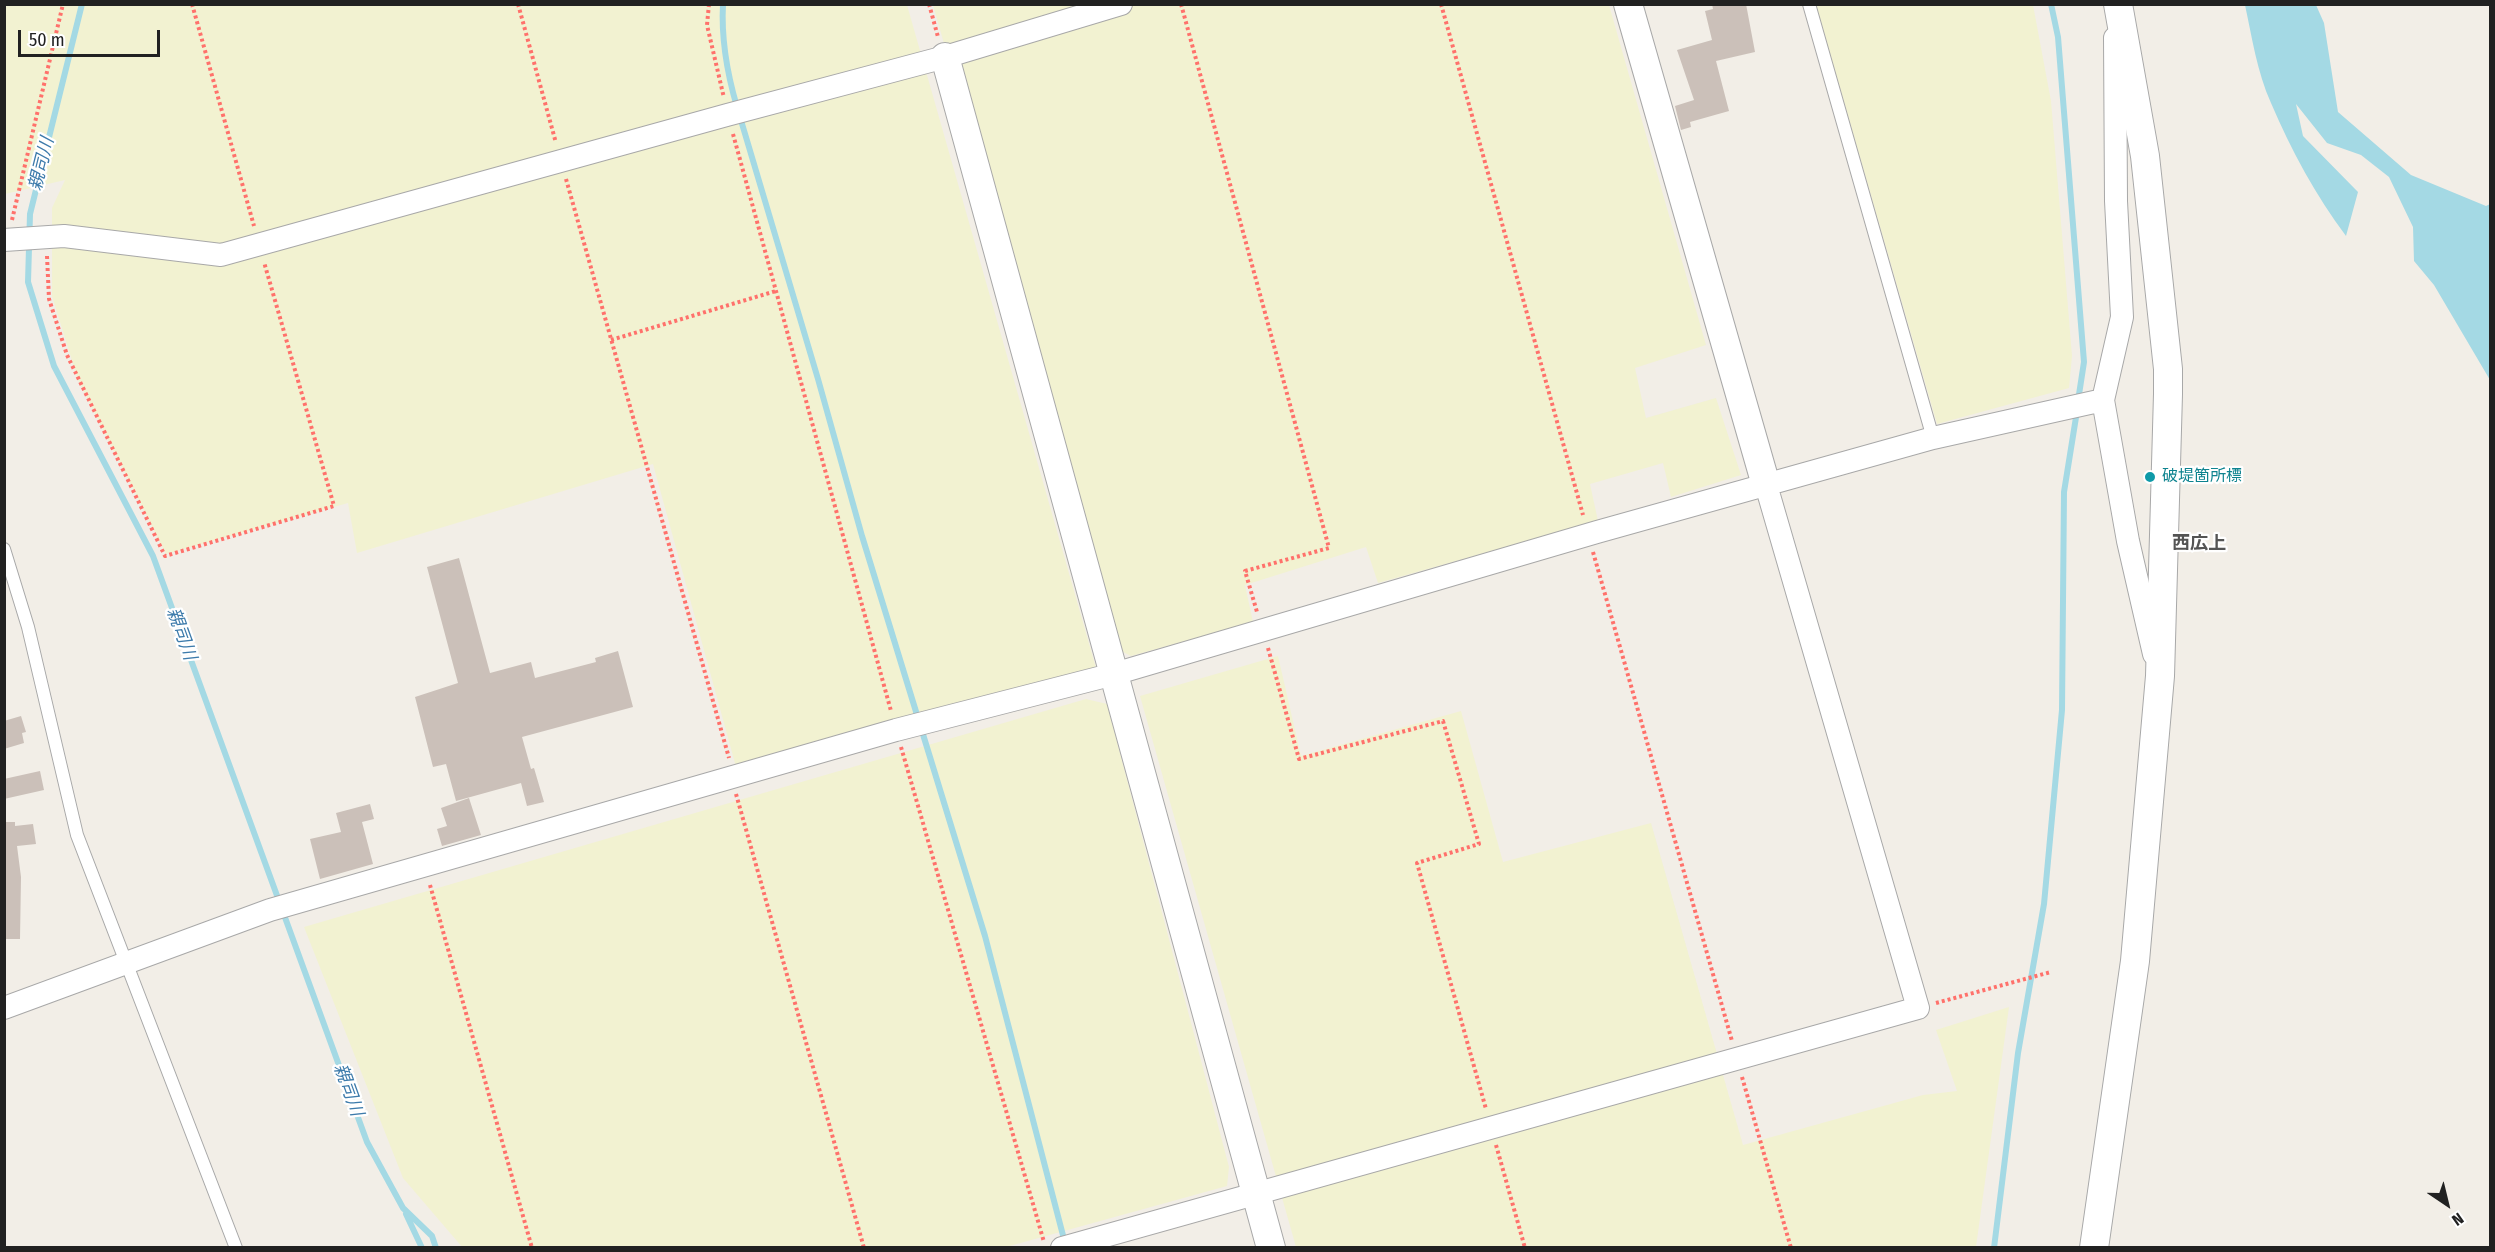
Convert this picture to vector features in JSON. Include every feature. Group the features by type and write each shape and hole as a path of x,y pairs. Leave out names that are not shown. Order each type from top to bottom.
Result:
{"street":[{"path":"6,239 64,236 220,255 560,160 945,57 1121,4"},
{"path":"1062,1248 1918,1008 1628,4"},
{"path":"2116,4 2116,201 2122,317 2103,400 2128,541 2160,676"},
{"path":"2094,1248 2135,961 2160,676 2168,369 2145,156 2116,4"},
{"path":"945,57 1271,1248"},
{"path":"4,1008 270,910 299,904 896,730 1114,674 1588,535 1933,438 2103,400"}],"lane":[{"path":"1809,4 1933,438"},
{"path":"4,549 28,627 77,835 236,1248"}],"path":[{"path":"6,239 63,4"},
{"path":"46,237 49,299 67,355 165,556 334,506 192,4"},
{"path":"518,4 864,1248"},
{"path":"709,4 707,25 727,115 896,730 1046,1248"},
{"path":"928,4 945,57"},
{"path":"1181,4 1329,548 1245,571 1299,759 1443,722 1479,844 1417,863 1525,1248"},
{"path":"1441,4 1588,535 1791,1248"},
{"path":"611,340 776,291"},
{"path":"425,867 532,1248"},
{"path":"1918,1008 2050,972"}],"green space":[{"path":"5,5 907,5 1096,668 736,767 653,464 357,553 348,503 166,554 78,380 52,296 52,208 65,180 5,194"},
{"path":"933,5 1609,5 1706,345 1635,368 1646,418 1716,398 1741,475 1671,497 1663,463 1590,484 1598,521 1378,583 1366,547 1245,585 1253,622 1131,656 1117,649"},
{"path":"1816,5 2033,5 2051,101 2072,356 2069,388 1937,424"},
{"path":"1278,656 1301,756 1461,711 1503,862 1651,823 1743,1145 1923,1095 1957,1091 1936,1030 2009,1007 1976,1247 1296,1247 1140,696"},
{"path":"1086,699 1107,704 1229,1167 1227,1186 1006,1247 463,1248 403,1178 304,927"}],"water":[{"path":"2245,5 2316,5 2324,23 2338,112 2411,175 2486,206 2490,204 2490,380 2434,285 2414,261 2413,227 2389,177 2361,155 2327,143 2296,104 2303,136 2358,192 2346,236 2324,205 2296,155 2266,91 2255,54"}],"building":[{"path":"1712,4 1746,4 1755,52 1716,61 1729,111 1690,122 1691,127 1681,130 1675,106 1694,100 1677,50 1712,40 1705,11 1713,9"},
{"path":"459,558 490,673 531,662 535,678 596,662 595,658 618,651 633,707 522,737 544,802 527,806 521,783 456,801 446,764 433,767 415,697 458,683 427,567"},
{"path":"21,716 26,732 22,733 24,743 4,749 4,721"},
{"path":"40,771 44,790 4,799 4,779"},
{"path":"469,798 481,835 442,846 437,829 447,826 441,808"},
{"path":"370,804 374,819 362,822 373,864 320,879 310,839 341,832 336,813"},
{"path":"4,822 15,822 15,826 33,824 36,844 17,846 21,877 20,939 4,939"}],"waterway":[{"name":"親司川","path":"82,4 30,214 28,282 54,366 153,556 367,1142 403,1208 432,1236 436,1248"},
{"path":"723,4 726,56 737,107"},
{"path":"2051,4 2058,37 2084,362 2078,401"},
{"path":"740,117 862,536 985,936 1065,1243"},
{"path":"1994,1248 2018,1053 2044,904 2062,710 2064,492 2077,411"},
{"path":"406,1214 422,1248"}],"place":[{"name":"破堤箇所標","path":"2150,477"}],"district":[{"name":"西広上","path":"2199,544"}]}
